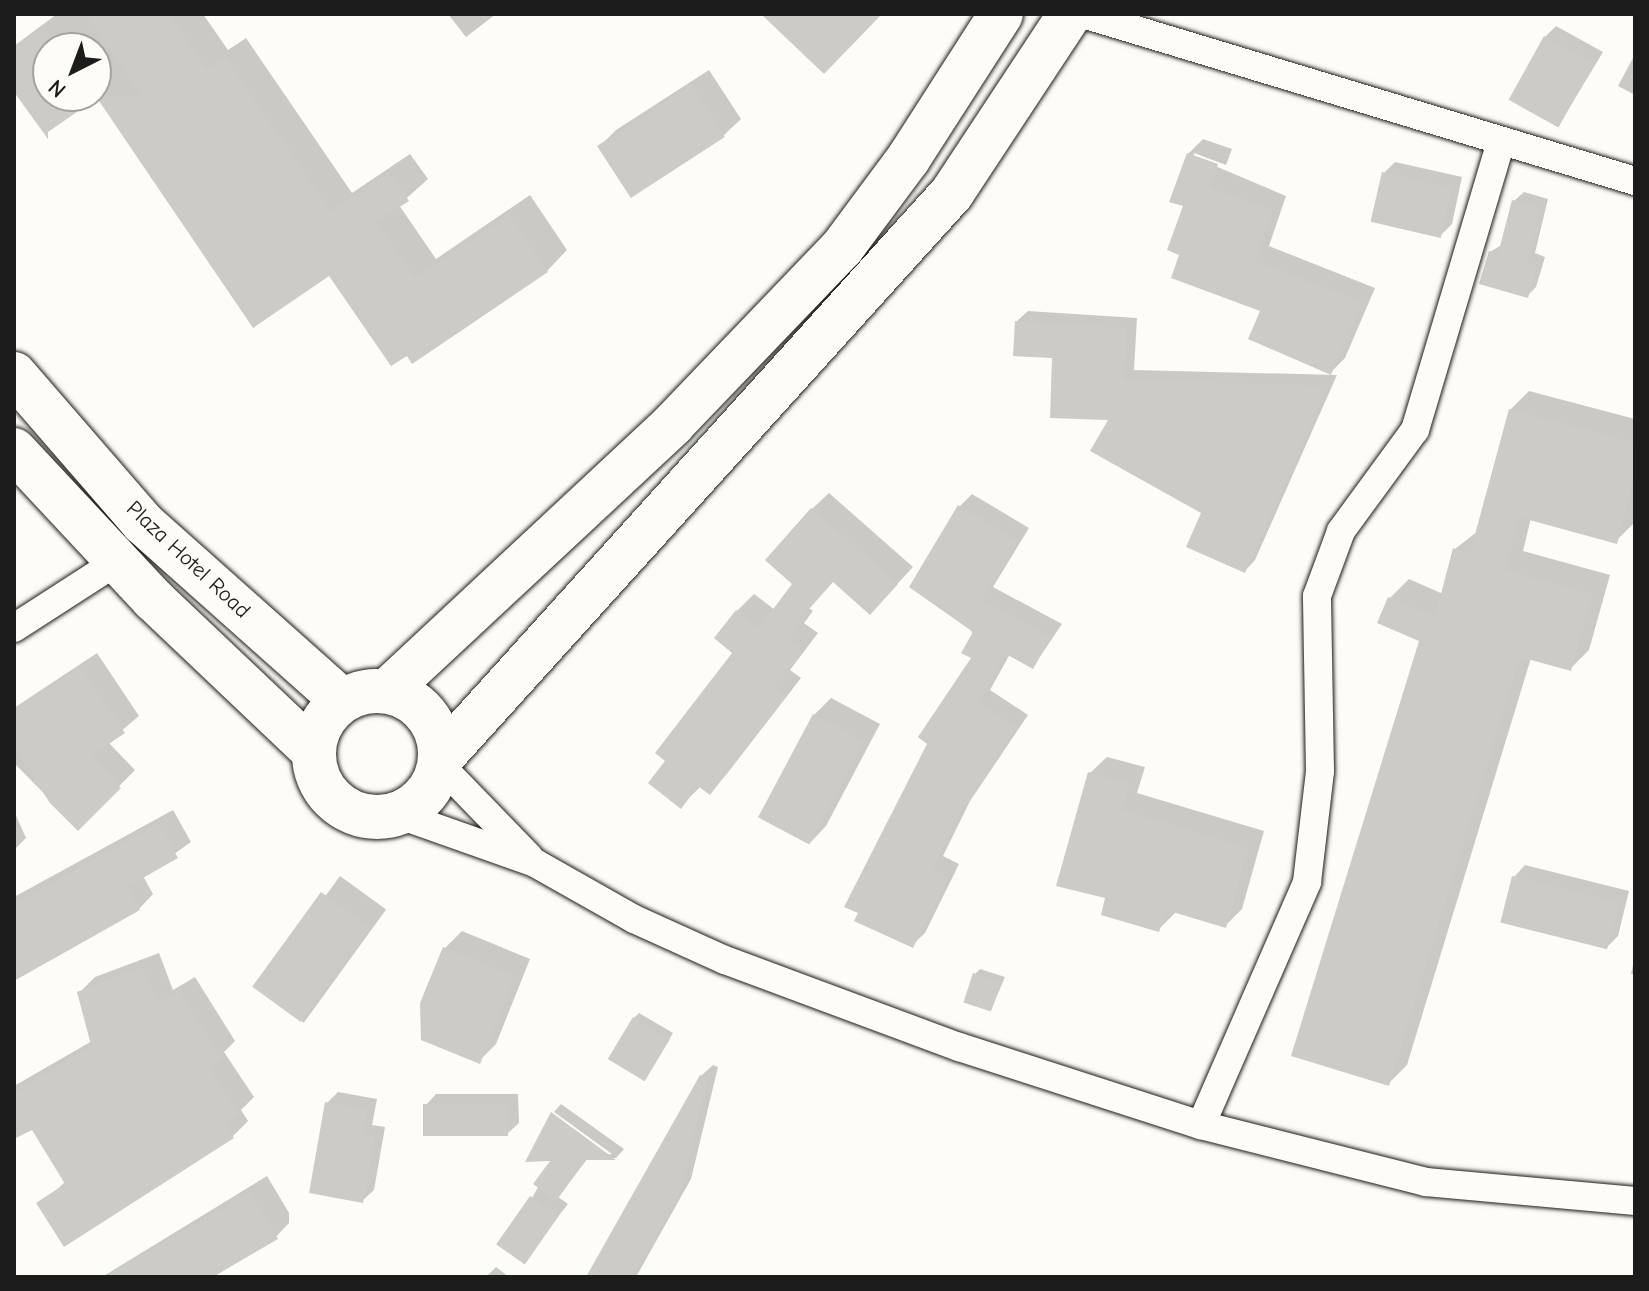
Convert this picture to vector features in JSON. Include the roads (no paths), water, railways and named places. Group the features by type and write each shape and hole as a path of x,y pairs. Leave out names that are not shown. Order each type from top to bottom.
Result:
{"main road":[{"path":"387,691 673,424 803,291 908,159 1001,14"},
{"path":"440,762 438,735 427,715 409,699 387,691 342,700 322,722 313,751 319,781 339,804 367,816 397,814 429,790 440,762 952,193 1070,14"},
{"name":"Plaza Hotel Road","path":"14,374 143,523 342,700"},
{"path":"14,450 118,561 313,751"}],"street":[{"path":"1083,14 1635,181"},
{"path":"1201,1125 1307,882 1320,771 1317,596 1341,531 1415,430 1501,142"},
{"path":"14,628 118,561"},
{"path":"440,762 535,863"},
{"path":"397,814 535,863 634,919 725,960 959,1047 1201,1125 1426,1182 1635,1201"}]}
